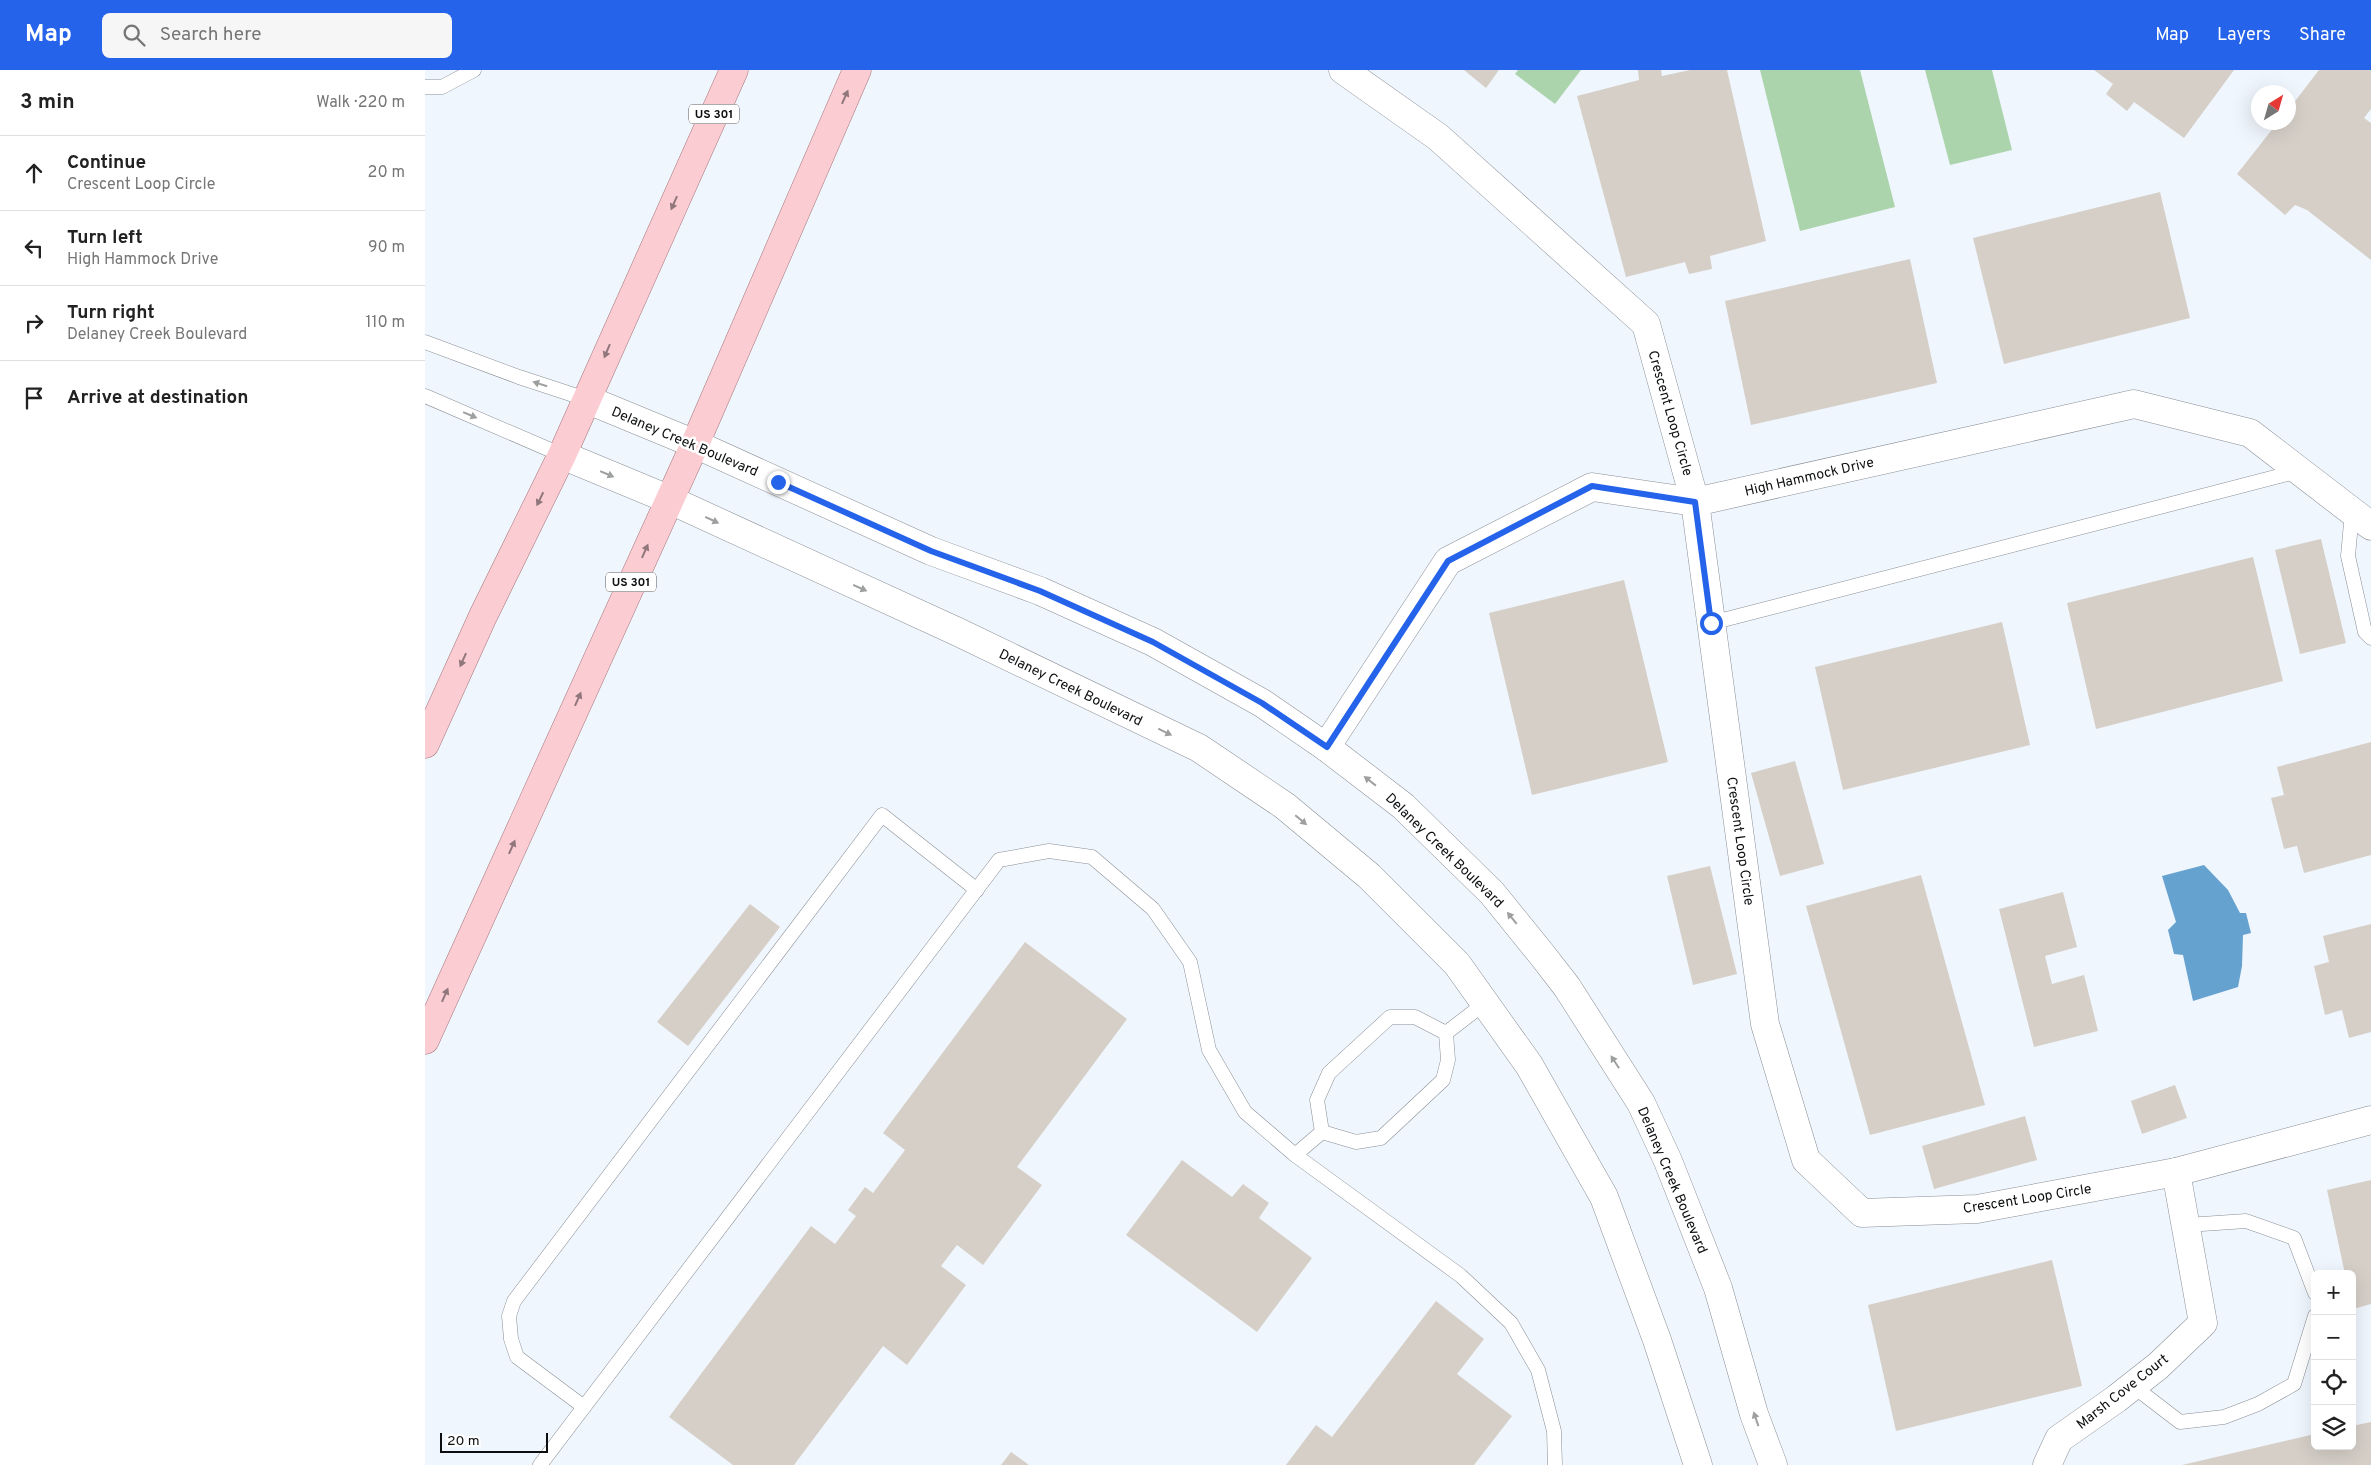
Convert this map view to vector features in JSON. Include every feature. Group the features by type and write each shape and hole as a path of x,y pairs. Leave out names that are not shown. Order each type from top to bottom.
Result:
{"main road":[{"name":"US 301","path":"425,744 483,616 562,455 734,70"},
{"name":"US 301","path":"425,1040 668,499 695,444 857,70"}],"street":[{"name":"Crescent Loop Circle","path":"1343,70 1438,137 1646,324 1695,502 1765,1024 1806,1160 1862,1213 1977,1209 2176,1172 2371,1120"},
{"name":"Delaney Creek Boulevard","path":"586,399 695,444 931,551 1040,591 1153,642 1262,703 1327,747 1403,806 1492,893 1567,987 1641,1103 1668,1161 1718,1288 1754,1414 1773,1465"},
{"name":"High Hammock Drive","path":"1327,747 1448,561 1592,486 1695,502 2134,404 2250,433 2362,519"},
{"name":"Delaney Creek Boulevard","path":"562,455 668,499 958,632 1199,748 1285,806 1369,876 1457,964 1529,1065 1604,1197 1657,1340 1698,1465"},
{"name":"Marsh Cove Court","path":"2047,1465 2059,1439 2158,1366 2203,1323 2176,1172"}],"lane":[{"path":"425,87 442,86 474,70"},
{"path":"425,342 519,377 586,399"},
{"path":"425,396 562,455"},
{"path":"1711,623 2299,471"},
{"path":"2362,519 2347,556 2365,632 2371,638"},
{"path":"584,1407 517,1357 511,1339 509,1316 514,1301 882,815 977,890"},
{"path":"540,1465 999,860 1049,851 1093,857 1153,909 1190,962 1209,1050 1245,1112 1295,1155 1461,1276 1511,1323 1537,1370 1554,1432 1555,1465"},
{"path":"1446,1033 1485,1003"},
{"path":"1322,1132 1317,1100 1329,1073 1390,1017 1415,1017 1446,1033"},
{"path":"1322,1132 1355,1142 1381,1138 1443,1080 1448,1060 1446,1033"},
{"path":"1295,1155 1322,1132"},
{"path":"2187,1225 2246,1221 2294,1238 2311,1283"},
{"path":"2133,1386 2180,1422 2224,1417 2258,1404 2294,1384 2311,1329"}],"green space":[{"path":"1518,70 1581,70 1555,104 1515,74"},
{"path":"1760,70 1860,70 1895,207 1800,231"},
{"path":"1925,70 1992,70 2012,150 1950,165"}],"water":[{"path":"2204,865 2228,890 2240,913 2246,913 2251,933 2243,935 2242,966 2238,987 2193,1001 2183,955 2174,954 2168,930 2176,922 2162,876"}],"building":[{"path":"1464,70 1499,70 1486,88"},
{"path":"1638,70 1661,70 1662,76 1690,70 1727,70 1766,241 1710,256 1712,269 1689,274 1685,262 1626,277 1577,96 1639,80"},
{"path":"2094,70 2234,70 2184,138 2134,102 2127,111 2106,94 2113,84"},
{"path":"2319,70 2371,70 2371,109 2364,118 2371,123 2371,260 2307,210 2295,205 2285,215 2237,174 2272,130 2296,130 2296,100"},
{"path":"2160,192 2190,318 2004,364 1973,238"},
{"path":"1910,259 1937,383 1751,425 1725,301"},
{"path":"2321,539 2346,643 2300,654 2275,550"},
{"path":"2253,557 2283,681 2096,729 2067,603"},
{"path":"1624,580 1668,762 1532,795 1489,613"},
{"path":"2002,622 2030,745 1843,790 1815,667"},
{"path":"2371,742 2371,855 2304,873 2297,846 2284,849 2271,798 2284,795 2277,767"},
{"path":"1795,761 1824,864 1780,876 1751,773"},
{"path":"1710,866 1737,974 1693,985 1667,876"},
{"path":"1921,875 1985,1105 1870,1135 1806,906"},
{"path":"2063,892 2077,947 2045,956 2052,984 2084,975 2098,1031 2034,1047 1999,909"},
{"path":"750,904 780,927 688,1046 657,1022"},
{"path":"2371,924 2371,1032 2349,1038 2342,1010 2325,1015 2314,966 2329,962 2323,936"},
{"path":"1025,942 1127,1019 1017,1167 1042,1185 983,1265 957,1245 941,1266 966,1285 907,1365 883,1346 794,1465 733,1465 669,1417 811,1226 835,1244 856,1216 848,1210 865,1187 873,1193 905,1150 883,1133"},
{"path":"2175,1085 2187,1118 2142,1134 2131,1101"},
{"path":"2025,1116 2037,1160 1934,1189 1922,1146"},
{"path":"1182,1160 1232,1197 1243,1184 1269,1203 1259,1218 1312,1258 1257,1332 1126,1235"},
{"path":"2371,1180 2371,1304 2356,1308 2356,1270 2344,1270 2327,1190"},
{"path":"2052,1260 2082,1386 1896,1431 1868,1305"},
{"path":"1436,1301 1484,1339 1457,1374 1512,1416 1474,1465 1286,1465 1316,1425 1332,1437"},
{"path":"2371,1422 2371,1465 2182,1465 2311,1435 2311,1450 2356,1450 2356,1425"},
{"path":"1011,1452 1029,1465 1001,1465"}],"route":[{"path":"778,482 931,551 1040,591 1153,642 1262,703 1327,747 1448,561 1592,486 1695,502 1711,623"}]}
